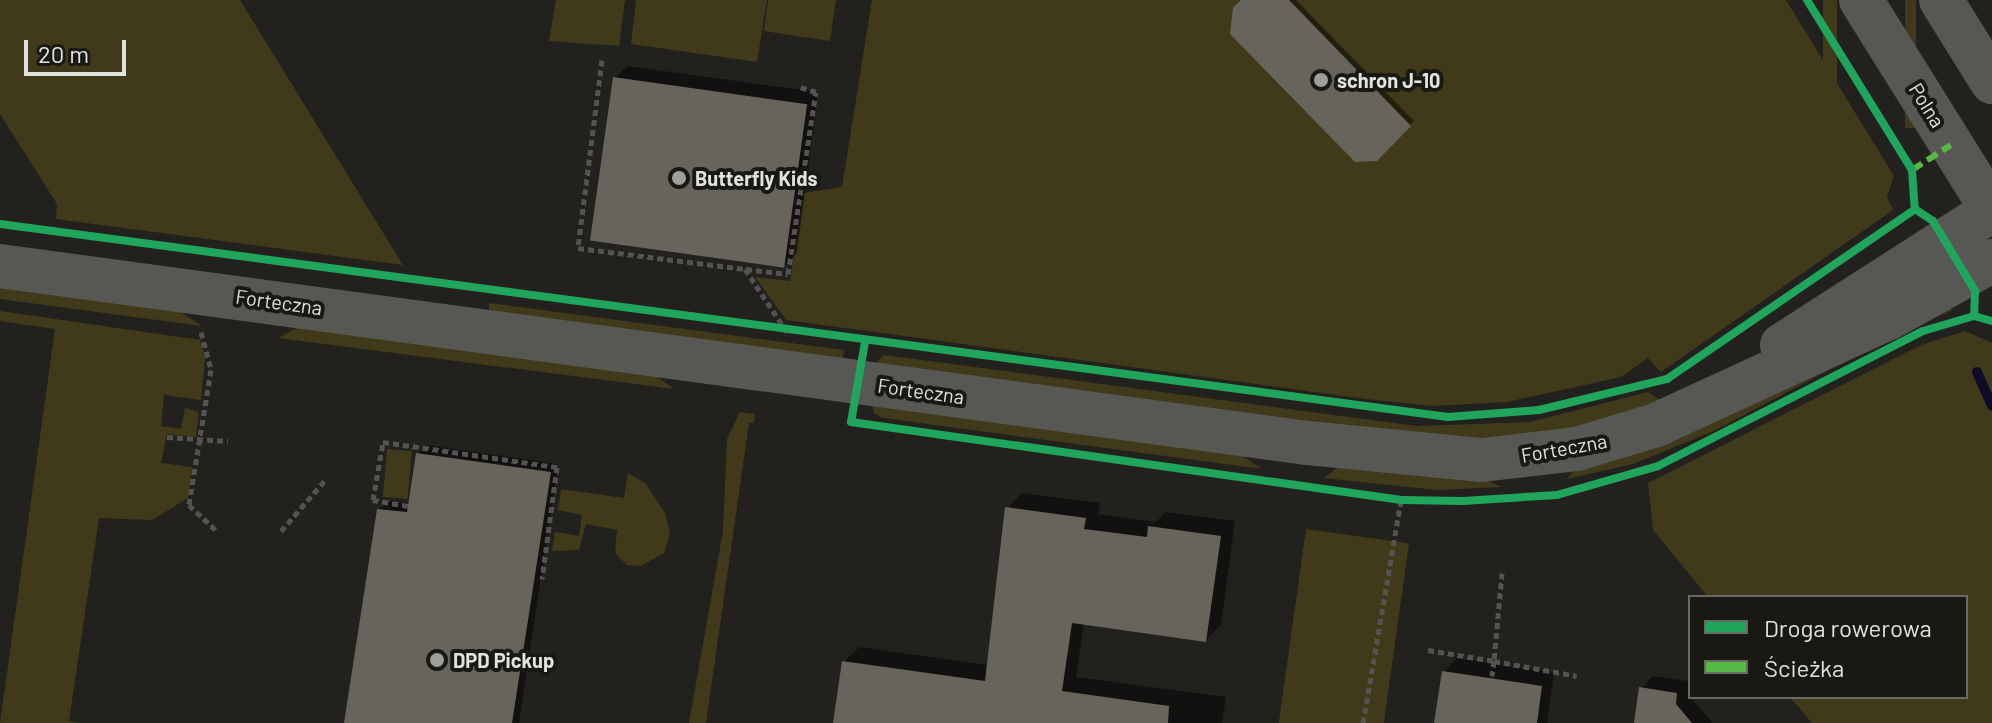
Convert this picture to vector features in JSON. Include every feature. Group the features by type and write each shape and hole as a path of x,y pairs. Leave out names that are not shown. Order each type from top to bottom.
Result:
{"street":[{"name":"Polna","path":"1861,0 1992,210"},
{"path":"1941,0 1992,82"},
{"name":"Forteczna","path":"1694,407 1992,210"},
{"name":"Forteczna","path":"0,266 1424,457 1482,460 1577,449 1694,407 1889,318 1992,261"}],"path":[{"path":"602,60 578,248 788,274 816,92 801,87"},
{"path":"745,269 787,332"},
{"path":"200,331 211,370 189,505 217,531"},
{"path":"167,437 228,441"},
{"path":"408,506 373,500 383,442 557,467 542,579"},
{"path":"281,531 327,478"},
{"path":"1363,723 1401,500"},
{"path":"1492,676 1502,573"},
{"path":"1428,650 1577,676"}],"shaded area":[{"path":"0,0 240,0 403,265 56,219 57,204 0,114"},
{"path":"556,0 625,0 619,46 549,41"},
{"path":"636,0 767,0 757,62 631,44"},
{"path":"768,0 836,0 830,41 764,31"},
{"path":"872,0 1786,0 1894,176 1887,197 1893,210 1661,372 1648,358 1621,377 1507,402 1432,406 1366,399 786,320 755,277 790,281 804,193 842,187"},
{"path":"1823,0 1837,0 1837,171 1823,171"},
{"path":"1905,0 1916,0 1916,128 1905,128"},
{"path":"0,284 176,309 202,326 0,299"},
{"path":"489,303 844,350 842,362 489,312"},
{"path":"1949,304 1952,311 1916,324 1714,431 1633,464 1567,479 1576,468"},
{"path":"0,311 200,340 205,358 201,400 164,395 161,426 181,429 185,408 199,412 196,437 167,434 161,463 192,467 188,498 152,520 99,518 69,721 79,723 0,723 55,329 0,321"},
{"path":"302,325 653,374 674,389 278,338"},
{"path":"1965,331 1992,343 1992,723 1812,723 1792,699 1968,699 1968,595 1706,595 1653,530 1648,483 1921,345"},
{"path":"884,355 1417,426 1530,422 1648,392 1660,400 1594,424 1531,436 1452,440 873,366"},
{"path":"872,402 1236,452 1262,469 883,418 874,413"},
{"path":"740,412 755,414 754,423 749,423 706,723 689,723 723,531 727,439"},
{"path":"387,449 412,451 408,499 383,497"},
{"path":"1338,467 1485,480 1502,487 1437,490 1324,478"},
{"path":"628,473 645,483 665,513 670,533 664,553 641,566 627,565 615,553 617,530 586,524 579,550 552,551 555,532 579,536 582,515 558,510 561,489 624,498"},
{"path":"1306,529 1409,543 1384,723 1279,723"}],"building":[{"name":"schron J-10","path":"1241,0 1289,0 1411,126 1377,161 1355,162 1230,34 1233,8"},
{"path":"613,77 807,104 784,268 590,240"},
{"name":"DPD Pickup","path":"416,453 551,472 512,723 344,723 377,509 407,512"},
{"path":"1005,507 1086,518 1084,529 1147,537 1148,526 1221,536 1206,642 1072,623 1062,691 1169,706 1168,723 833,723 842,661 985,681"},
{"path":"1442,671 1542,686 1537,723 1434,723"},
{"path":"1639,687 1677,693 1676,704 1692,723 1634,723"}],"waterway":[{"path":"1977,372 1992,406"}],"marked path":[{"path":"1912,170 1951,145"}],"cycle path":[{"path":"1807,0 1912,170 1915,209"},
{"path":"1915,209 1933,221 1975,291 1974,316"},
{"path":"0,224 1448,417 1539,410 1667,379 1915,209"},
{"path":"865,342 851,422 1401,500 1463,501 1557,495 1658,466 1923,331 1974,316 1992,321"}],"place":[{"name":"schron J-10","path":"1321,80"},
{"name":"Butterfly Kids","path":"679,178"},
{"name":"DPD Pickup","path":"437,660"}]}
